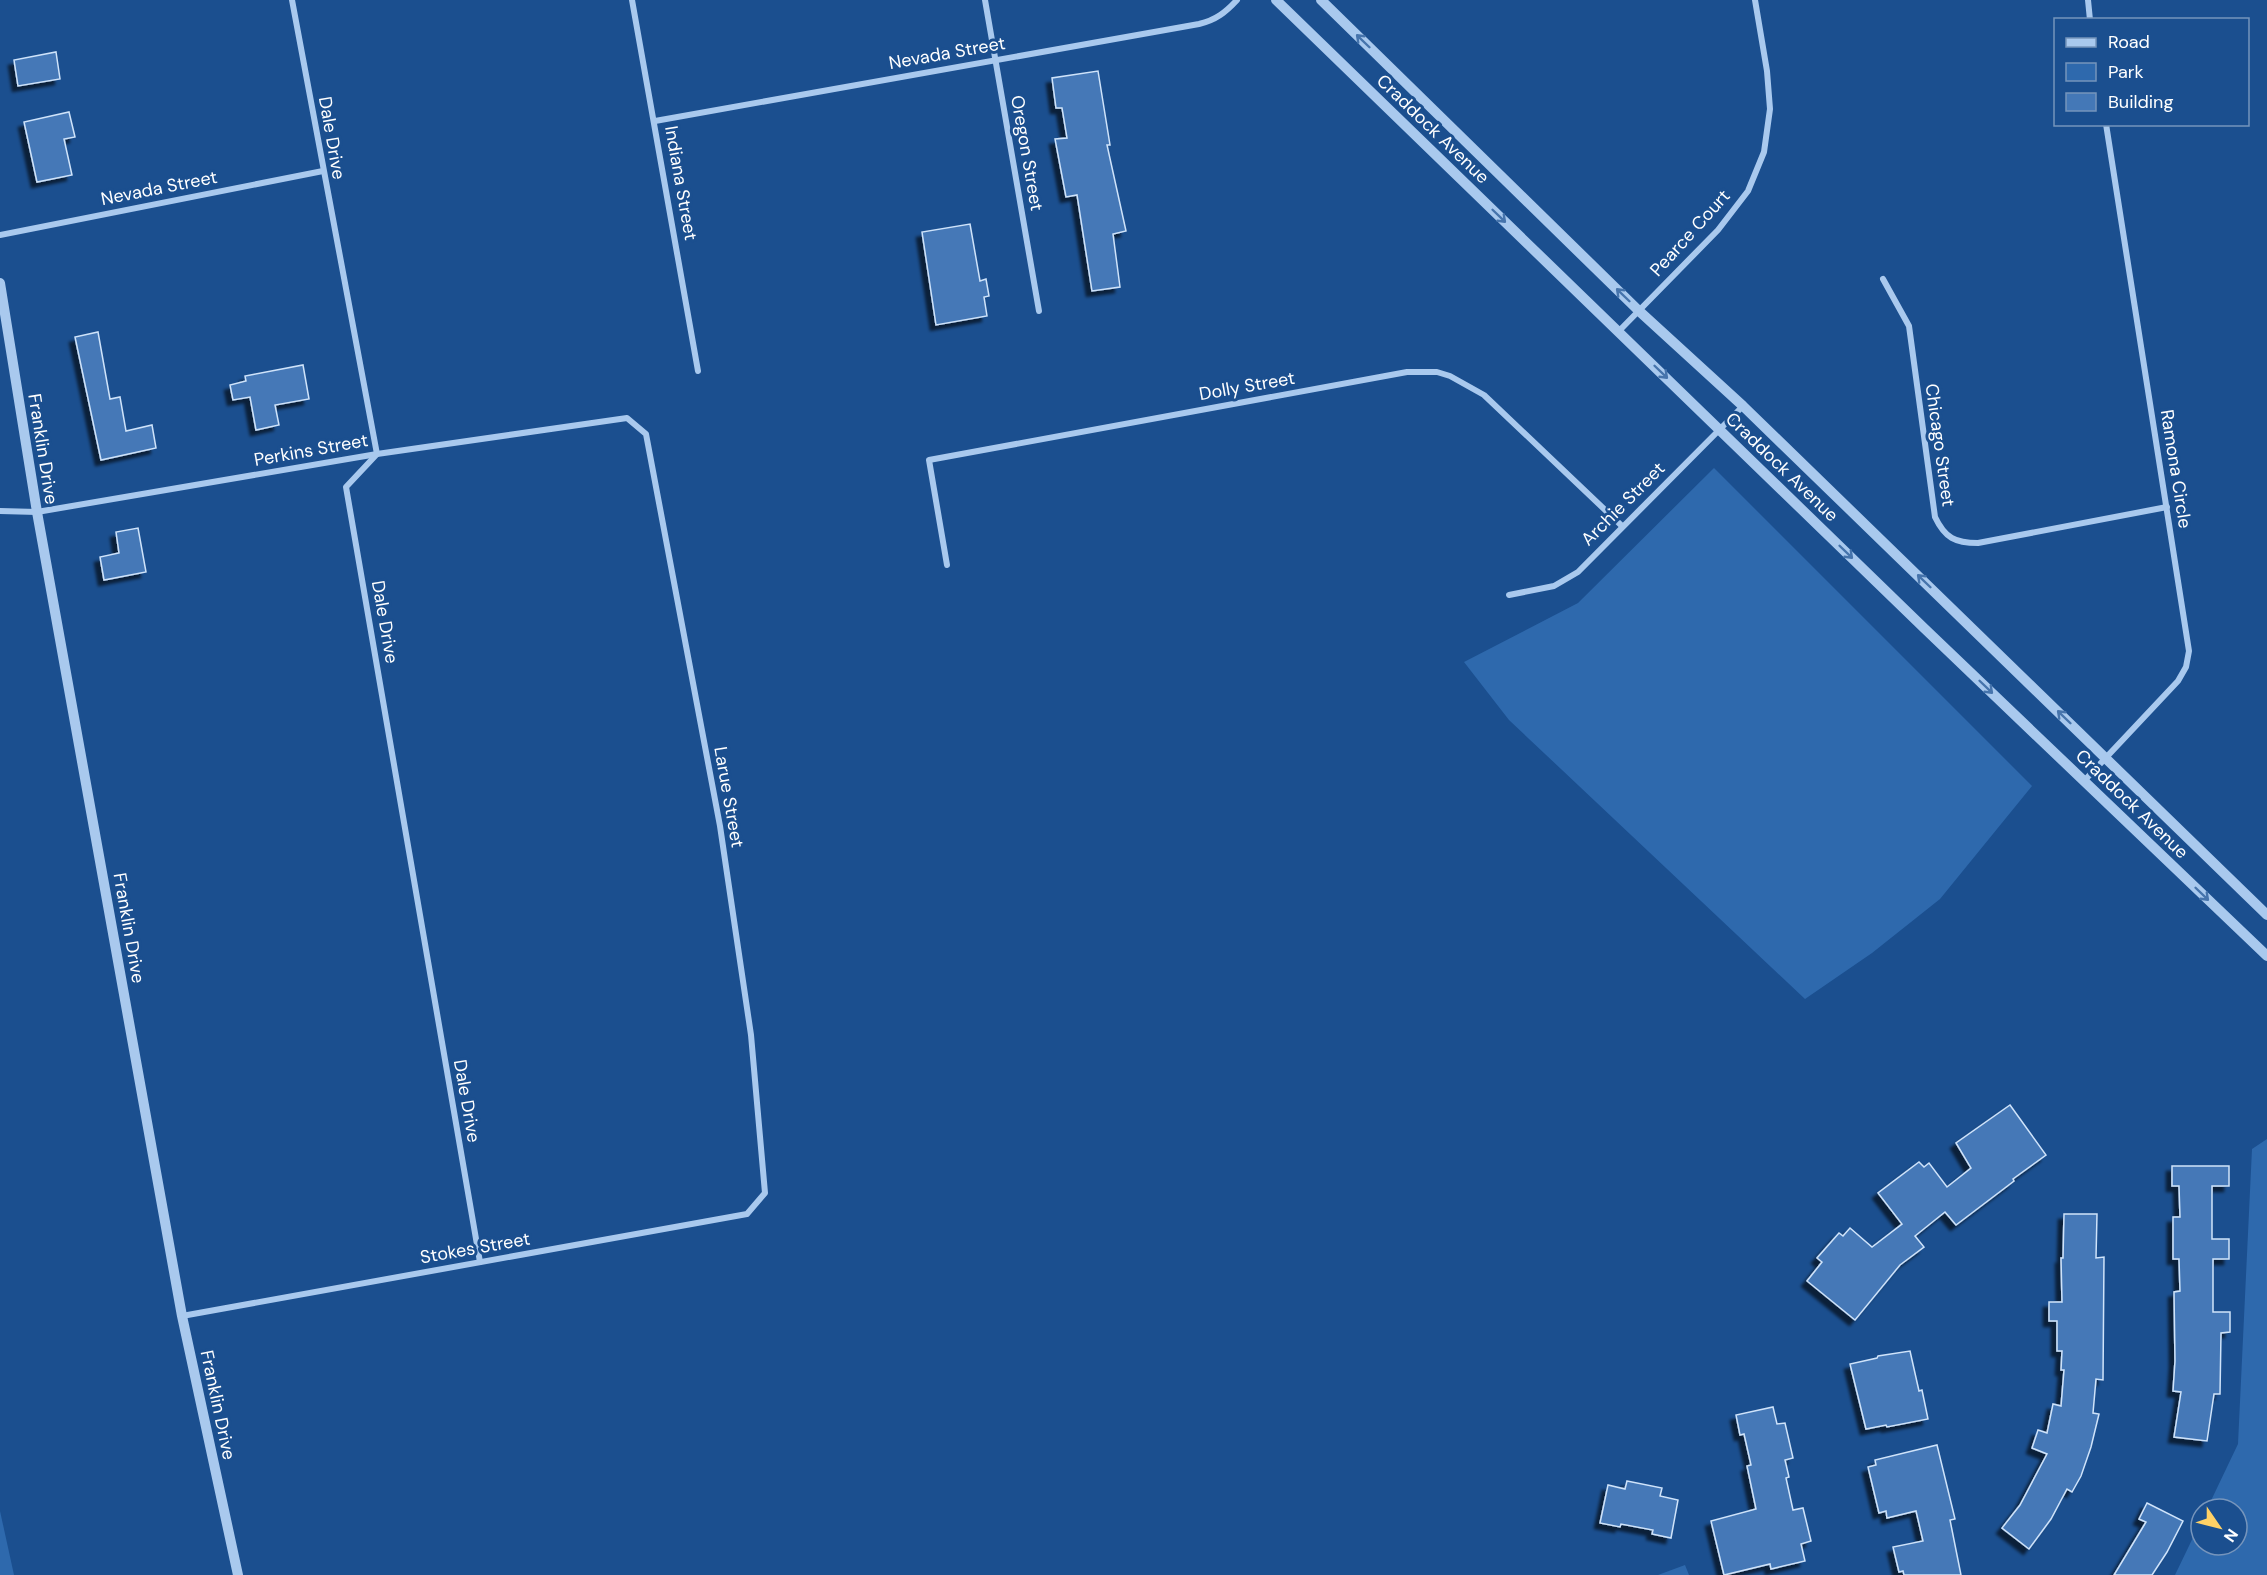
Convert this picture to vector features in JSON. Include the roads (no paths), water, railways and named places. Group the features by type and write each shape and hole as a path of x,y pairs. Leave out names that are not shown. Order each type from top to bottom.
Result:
{"street":[{"name":"Dale Drive","path":"292,0 377,454 346,488 480,1262"},
{"name":"Indiana Street","path":"632,0 698,371"},
{"name":"Oregon Street","path":"986,0 1039,311"},
{"name":"Nevada Street","path":"655,121 1199,24 1213,20 1228,10 1237,0"},
{"name":"Craddock Avenue","path":"1276,0 2267,956"},
{"name":"Craddock Avenue","path":"1321,0 1638,310 1743,406 2267,915"},
{"name":"Pearce Court","path":"1618,332 1718,230 1748,191 1764,152 1770,109 1767,71 1755,0"},
{"path":"2088,0 2090,18"},
{"name":"Ramona Circle","path":"2084,781 2167,693 2186,667 2189,651 2106,126"},
{"name":"Nevada Street","path":"0,235 323,171"},
{"name":"Chicago Street","path":"1883,279 1909,326 1935,517 1941,530 1951,538 1964,543 1978,543 2168,507"},
{"name":"Franklin Drive","path":"0,284 37,512 182,1316 238,1575"},
{"name":"Dolly Street","path":"947,565 929,460 1407,372 1437,372 1463,382 1484,395 1622,526"},
{"name":"Archie Street","path":"1509,595 1540,590 1567,580 1578,572 1743,406"},
{"name":"Perkins Street","path":"0,511 37,512 377,454 627,418"},
{"name":"Larue Street","path":"627,418 646,434 720,826 752,1035 765,1193"},
{"name":"Stokes Street","path":"182,1316 747,1214 765,1193"}]}
